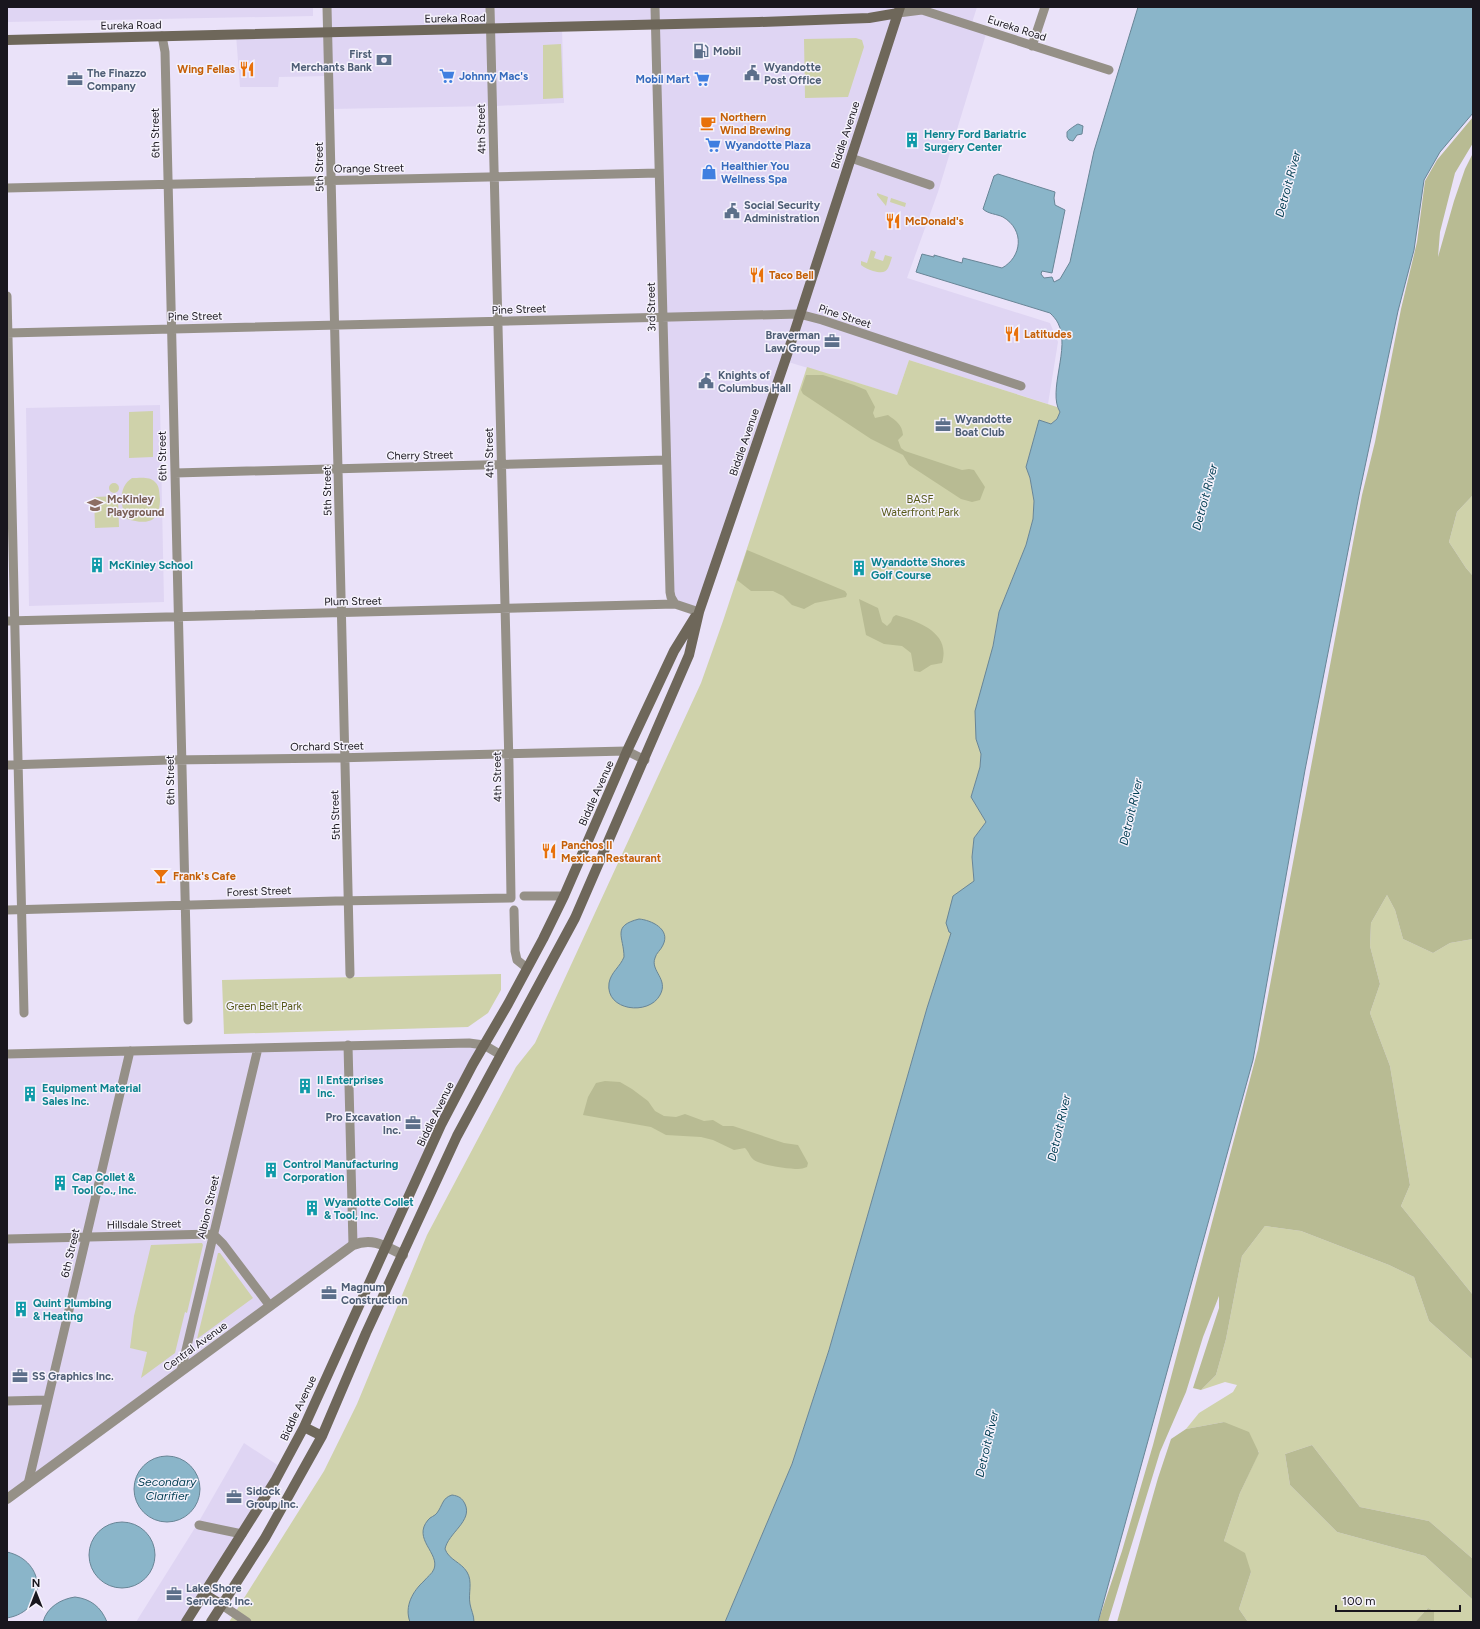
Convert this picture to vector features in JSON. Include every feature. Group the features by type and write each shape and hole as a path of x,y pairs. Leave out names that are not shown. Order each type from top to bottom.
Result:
{"main road":[{"name":"Eureka Road","path":"7,40 656,25 868,18 899,10"},
{"name":"Biddle Avenue","path":"211,1622 266,1538 322,1436 366,1333 457,1136 500,1055 519,1025 576,918 645,760 689,655 699,612 782,368 899,10"},
{"name":"Biddle Avenue","path":"186,1622 275,1481 304,1427 442,1126 473,1064 527,968 564,896 627,751 674,650 699,612"},
{"path":"304,1427 322,1436"},
{"path":"204,1594 222,1605"}],"street":[{"name":"5th Street","path":"327,7 350,974"},
{"name":"4th Street","path":"490,7 504,609 509,753 511,898"},
{"name":"3rd Street","path":"655,7 670,592 675,604"},
{"path":"1032,46 1045,7"},
{"name":"Eureka Road","path":"899,10 922,10 1108,70"},
{"name":"6th Street","path":"162,36 165,52 188,1020"},
{"path":"850,158 930,185"},
{"name":"Orange Street","path":"7,188 659,173"},
{"path":"7,296 11,621 18,765 24,1013"},
{"name":"Pine Street","path":"7,333 799,314 822,320 1021,386"},
{"name":"Cherry Street","path":"175,473 666,460"},
{"name":"Plum Street","path":"11,621 675,604 699,612"},
{"name":"Orchard Street","path":"7,765 627,751 645,760"},
{"path":"524,896 564,896"},
{"name":"Forest Street","path":"7,910 511,898"},
{"path":"514,910 515,951 517,960 527,968"},
{"path":"7,1054 469,1043 484,1045 500,1055"},
{"path":"348,1045 352,1245"},
{"name":"Albion Street","path":"181,1371 258,1048"},
{"name":"6th Street","path":"28,1484 130,1051"},
{"path":"213,1234 223,1244 270,1306"},
{"name":"Hillsdale Street","path":"7,1239 213,1234"},
{"name":"Central Avenue","path":"7,1499 352,1245 363,1241 375,1242 403,1255"},
{"path":"7,1401 47,1400"},
{"path":"199,1525 242,1534"},
{"path":"222,1605 247,1622"}],"shaded area":[{"path":"7,7 313,7 313,16 7,22"},
{"path":"327,7 977,7 971,26 987,31 938,192 907,278 1050,323 1058,342 1048,404 909,360 897,395 785,361 699,612 671,597 656,25 562,27 564,103 495,106 330,109 329,76 279,77 278,87 240,87 236,35 328,33"},
{"name":"McKinley Playground","path":"160,405 164,602 29,606 26,408"},
{"path":"484,1045 386,1246 363,1241 7,1499 7,1054"},
{"path":"244,1443 282,1468 186,1622 136,1622 198,1523"}],"green space":[{"path":"856,38 862,40 864,47 848,97 805,98 804,39"},
{"path":"561,44 563,98 543,99 543,45"},
{"path":"1473,117 1473,143 1455,173 1440,232 1438,257 1454,201 1465,169 1473,153 1473,495 1457,512 1449,542 1473,576 1473,939 1450,943 1433,953 1403,939 1395,910 1387,895 1371,923 1370,946 1380,984 1370,1013 1390,1066 1410,1185 1401,1206 1473,1295 1473,1360 1429,1321 1414,1277 1389,1265 1301,1231 1265,1226 1242,1256 1226,1339 1216,1375 1201,1390 1193,1388 1219,1308 1219,1296 1203,1337 1186,1392 1160,1452 1108,1622 1098,1622 1122,1551 1153,1445 1258,1049 1362,495 1375,442 1401,309 1417,242 1425,181 1437,160"},
{"path":"877,193 888,197 886,206 877,195"},
{"path":"891,198 906,203 905,207 890,202"},
{"path":"871,250 876,252 874,258 883,261 885,255 892,257 887,270 878,272 865,268 861,265 861,261 867,263"},
{"name":"Wyandotte Shores Golf Course","path":"909,360 1057,407 1060,412 1057,419 1051,424 1039,421 1026,467 1030,478 1034,501 1033,519 1026,545 999,612 976,739 981,754 980,767 971,797 986,822 974,838 972,857 974,881 952,932 927,1008 829,1350 792,1464 725,1622 229,1622 324,1471 357,1404 427,1235 516,1067 535,1043 701,683 807,367 897,395"},
{"path":"806,375 823,375 866,390 875,407 873,413 875,418 888,415 900,425 903,435 898,440 901,448 905,451 962,470 974,470 985,487 980,500 972,502 961,499 909,465 903,455 871,439 803,394 801,390"},
{"path":"153,411 153,457 129,458 129,412"},
{"path":"132,478 150,479 153,480 158,486 160,499 158,513 151,520 146,522 127,519 123,508 122,492 124,486"},
{"path":"112,483 116,483 118,484 118,492 112,493 109,490 109,486"},
{"path":"1473,495 1473,576 1449,542 1457,512"},
{"path":"118,496 119,527 95,528 94,497"},
{"path":"747,550 845,591 847,594 846,597 815,603 804,609 792,605 783,596 773,591 751,591 737,580"},
{"path":"859,599 878,608 882,622 887,626 896,615 915,621 931,630 938,636 942,644 944,653 942,663 931,665 920,672 914,671 911,653 902,646 884,644 866,635"},
{"path":"1387,895 1395,910 1403,939 1433,953 1450,943 1473,939 1473,1295 1401,1206 1410,1185 1390,1066 1370,1013 1380,984 1370,946 1371,923"},
{"name":"Green Belt Park","path":"501,974 501,990 488,1013 468,1027 224,1034 222,980"},
{"path":"605,1081 620,1082 632,1089 648,1101 655,1111 664,1116 676,1117 685,1114 704,1121 713,1120 723,1126 733,1126 784,1143 798,1145 808,1163 807,1167 794,1169 768,1165 754,1160 745,1148 734,1150 713,1140 701,1137 666,1135 651,1127 583,1115 588,1097 596,1083"},
{"path":"1265,1226 1301,1231 1389,1265 1414,1277 1429,1321 1473,1360 1473,1559 1429,1521 1360,1507 1312,1445 1285,1454 1290,1485 1337,1532 1425,1556 1473,1600 1473,1622 1434,1622 1434,1611 1428,1608 1415,1622 1248,1622 1239,1609 1251,1572 1224,1541 1240,1493 1259,1452 1224,1422 1186,1429 1199,1413 1233,1392 1237,1385 1225,1382 1201,1390 1216,1375 1226,1339 1242,1256"},
{"path":"202,1243 203,1245 187,1313 185,1312 175,1353 141,1378 147,1352 130,1348 134,1316 151,1245"},
{"path":"218,1253 220,1253 253,1298 197,1339"},
{"path":"1224,1422 1249,1432 1259,1453 1240,1493 1224,1541 1245,1553 1251,1572 1239,1609 1248,1622 1117,1622 1158,1478 1171,1439 1186,1429"},
{"path":"1312,1445 1360,1507 1429,1521 1473,1559 1473,1600 1425,1556 1337,1532 1290,1485 1285,1454"},
{"path":"1428,1608 1434,1611 1434,1622 1415,1622"}],"water":[{"name":"Detroit River","path":"1138,7 1473,7 1473,113 1440,152 1424,180 1414,250 1398,311 1360,490 1305,770 1253,1060 1098,1622 725,1622 792,1464 829,1350 927,1008 951,933 949,932 946,923 953,896 974,881 972,857 974,838 986,822 971,797 980,767 981,754 976,739 975,711 993,646 999,612 1026,545 1033,519 1034,501 1030,478 1026,467 1039,420 1051,424 1057,419 1060,412 1056,393 1061,357 1061,333 1057,322 1050,313 916,272 922,254 934,257 934,255 962,263 963,258 1002,268 1009,263 1017,250 1018,236 1015,229 1010,222 1003,217 987,212 983,209 994,176 998,174 1055,192 1055,205 1065,210 1052,273 1042,271 1041,274 1044,278 1052,277 1054,282 1060,279 1070,262 1094,151"},
{"path":"1078,124 1083,126 1082,134 1077,135 1073,141 1069,140 1067,137 1067,132"},
{"path":"639,919 649,921 658,926 662,930 665,939 654,963 662,984 660,995 654,1002 647,1006 638,1008 620,1005 614,1000 610,992 609,983 624,957 621,938 622,929 630,922"},
{"name":"Secondary Clarifier","path":"167,1456 180,1458 190,1466 198,1476 200,1489 198,1502 190,1512 180,1520 167,1522 154,1520 144,1512 136,1502 134,1489 136,1476 144,1466 154,1458"},
{"path":"452,1495 461,1499 467,1510 466,1516 447,1543 445,1549 449,1556 462,1566 469,1576 470,1604 474,1622 410,1622 408,1610 413,1594 431,1574 435,1563 424,1540 424,1527 429,1519 437,1513 444,1500"},
{"name":"Secondary Clarifier","path":"122,1522 135,1524 145,1532 153,1542 155,1555 153,1568 145,1578 135,1586 122,1588 109,1586 99,1578 91,1568 89,1555 91,1542 99,1532 109,1524"},
{"path":"7,1552 20,1557 30,1565 35,1575 37,1586 36,1596 30,1606 20,1614 7,1618"},
{"path":"75,1597 91,1602 95,1605 102,1612 107,1622 43,1622 51,1608 60,1602"}],"place":[{"name":"Mobil","path":"701,51"},
{"name":"First Merchants Bank","path":"384,60"},
{"name":"Wing Fellas","path":"247,69"},
{"name":"Wyandotte Post Office","path":"752,73"},
{"name":"Johnny Mac's","path":"447,76"},
{"name":"The Finazzo Company","path":"75,79"},
{"name":"Mobil Mart","path":"702,79"},
{"name":"Northern Wind Brewing","path":"708,123"},
{"name":"Henry Ford Bariatric Surgery Center","path":"912,140"},
{"name":"Wyandotte Plaza","path":"713,145"},
{"name":"Healthier You Wellness Spa","path":"709,172"},
{"name":"Social Security Administration","path":"732,211"},
{"name":"McDonald's","path":"893,221"},
{"name":"Taco Bell","path":"757,275"},
{"name":"Latitudes","path":"1012,334"},
{"name":"Braverman Law Group","path":"832,341"},
{"name":"Knights of Columbus Hall","path":"706,381"},
{"name":"Wyandotte Boat Club","path":"943,425"},
{"name":"McKinley Playground","path":"95,505"},
{"name":"McKinley School","path":"97,565"},
{"name":"Wyandotte Shores Golf Course","path":"859,568"},
{"name":"Panchos II Mexican Restaurant","path":"549,851"},
{"name":"Frank's Cafe","path":"161,876"},
{"name":"II Enterprises Inc.","path":"305,1086"},
{"name":"Equipment Material Sales Inc.","path":"30,1094"},
{"name":"Pro Excavation Inc.","path":"413,1123"},
{"name":"Control Manufacturing Corporation","path":"271,1170"},
{"name":"Cap Collet & Tool Co., Inc.","path":"60,1183"},
{"name":"Wyandotte Collet & Tool, Inc.","path":"312,1208"},
{"name":"Magnum Construction","path":"329,1293"},
{"name":"Quint Plumbing & Heating","path":"21,1309"},
{"name":"SS Graphics Inc.","path":"20,1376"},
{"name":"Sidock Group Inc.","path":"234,1497"},
{"name":"Lake Shore Services, Inc.","path":"174,1594"}],"park label":[{"name":"BASF Waterfront Park","path":"920,505"}]}
